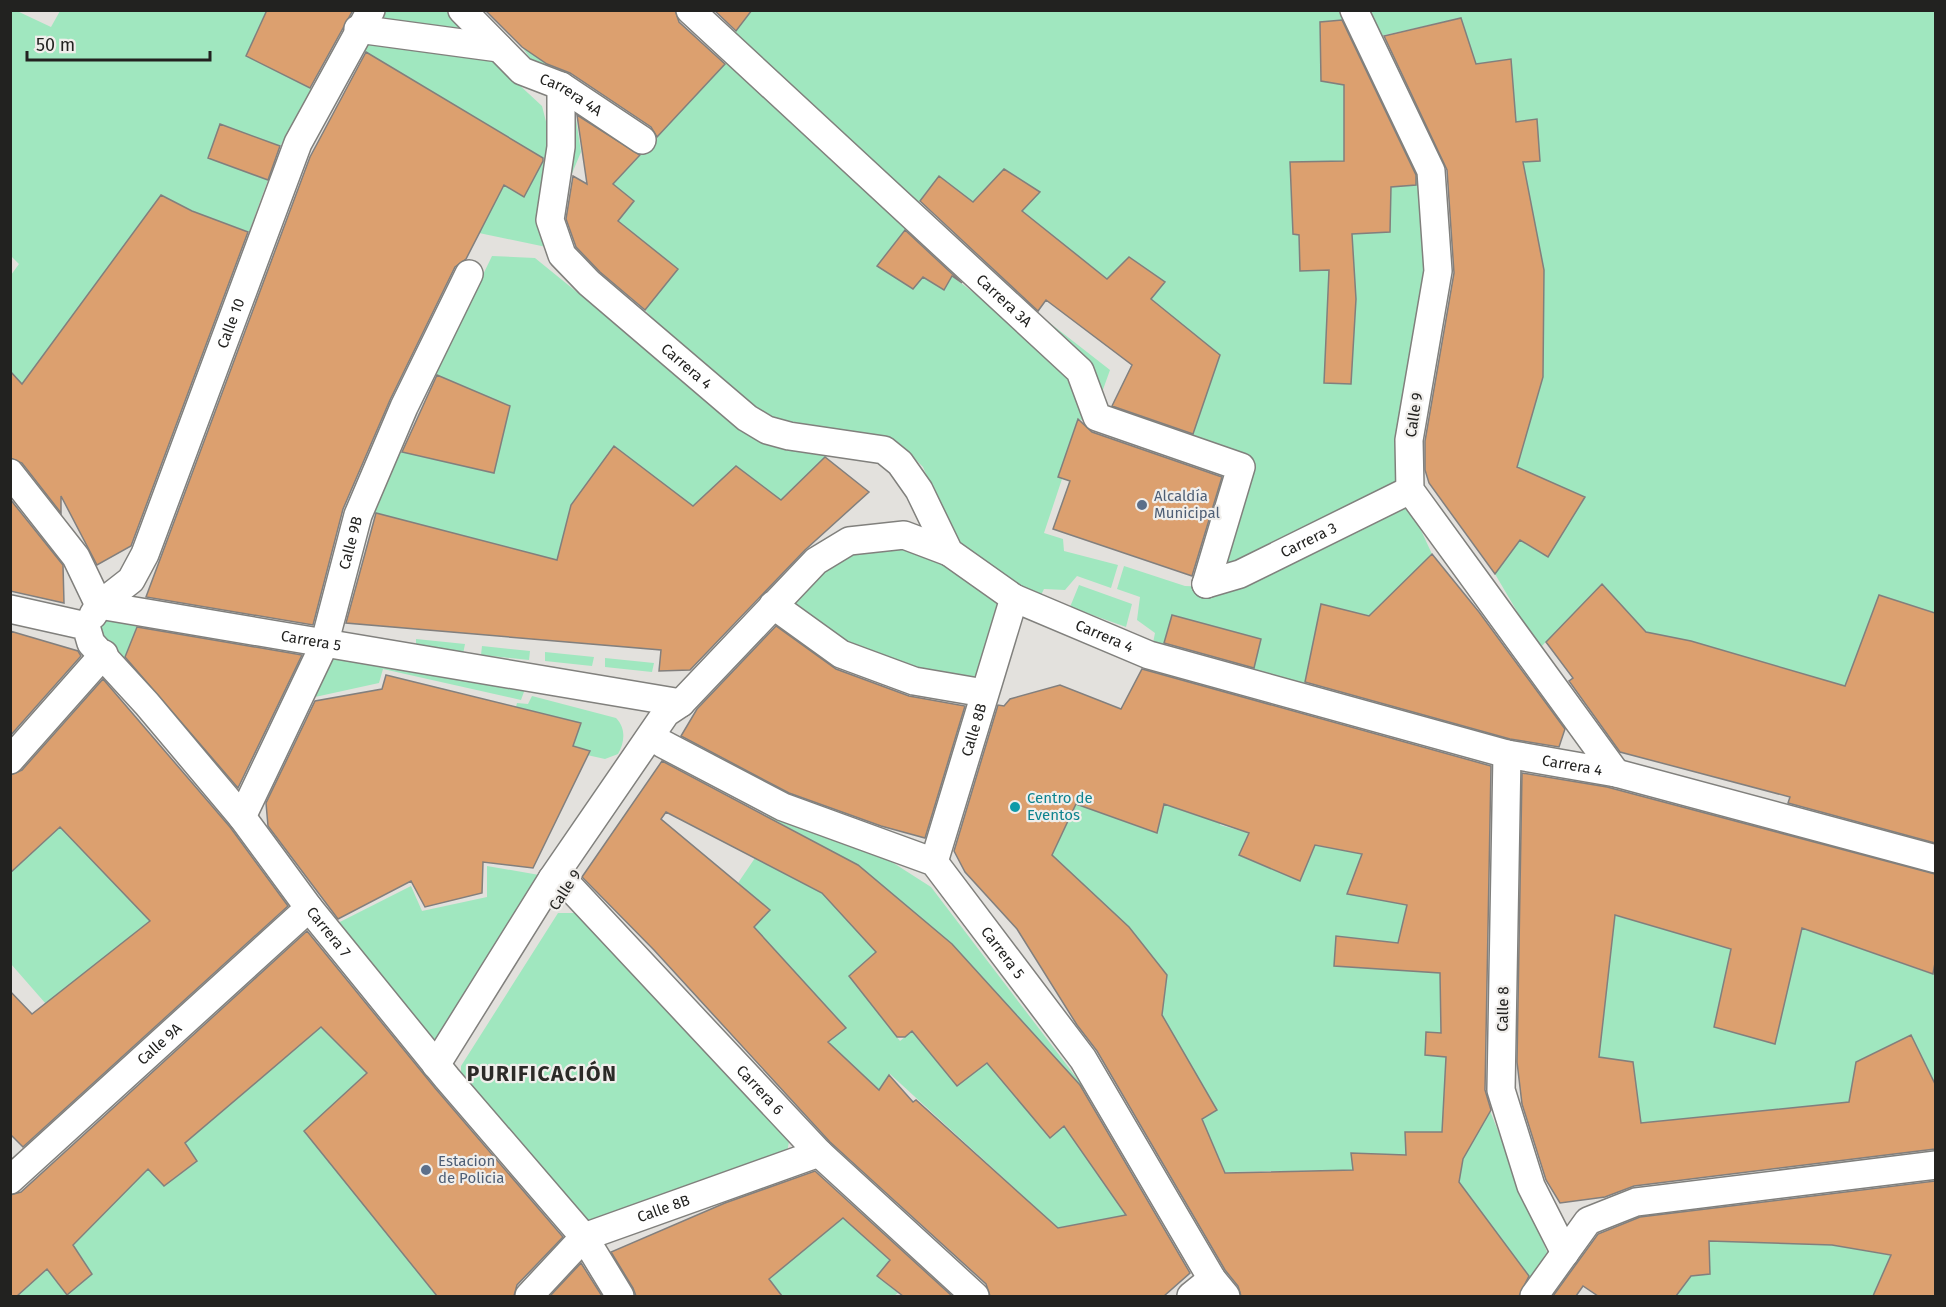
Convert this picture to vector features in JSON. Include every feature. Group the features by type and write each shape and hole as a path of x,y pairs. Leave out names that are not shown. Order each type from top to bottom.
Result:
{"street":[{"name":"Carrera 4A","path":"462,10 522,71 561,86 642,140"},
{"name":"Carrera 3A","path":"690,10 1080,371 1097,417 1241,467 1206,584"},
{"name":"Calle 9","path":"1354,10 1431,171 1438,271 1409,440 1410,490"},
{"path":"365,20 499,48"},
{"name":"Calle 10","path":"92,615 131,580 145,554 298,143 365,20"},
{"name":"Carrera 4","path":"561,86 561,147 550,220 562,255 589,283 747,418 766,430 789,436 884,450 900,464 919,490 949,552 1014,598 1149,655 1507,754 1616,772 1935,859"},
{"name":"Calle 9B","path":"242,817 324,645 358,515 404,407 469,274"},
{"path":"10,473 76,557 92,615 10,609"},
{"path":"1410,490 1616,772"},
{"name":"Carrera 3","path":"1206,584 1240,574 1410,490"},
{"name":"Calle 9","path":"442,1071 666,713 681,704 816,561 849,541 904,535 949,552"},
{"name":"Calle 8B","path":"934,862 1014,598"},
{"path":"773,604 841,654 914,681 984,693"},
{"name":"Carrera 5","path":"92,615 324,645 681,704"},
{"name":"Carrera 7","path":"92,615 92,643 104,654 242,817 309,908 442,1071 584,1237 620,1296"},
{"path":"10,760 104,654"},
{"name":"Calle 9","path":"560,882 680,721 681,704"},
{"path":"663,744 783,807 934,862"},
{"name":"Calle 8","path":"1507,754 1501,1090 1531,1186 1565,1252"},
{"name":"Carrera 5","path":"934,862 1083,1059 1219,1288"},
{"name":"Carrera 6","path":"560,882 819,1153 975,1296"},
{"name":"Calle 9A","path":"16,1167 309,908"},
{"name":"Calle 8B","path":"529,1296 584,1237 819,1153"},
{"path":"1534,1296 1588,1221 1636,1202 1935,1165"},
{"path":"1191,1296 1219,1288"}],"green space":[{"path":"752,10 1346,11 1348,20 1320,22 1321,81 1344,85 1344,138 1410,139 1427,172 1433,271 1405,486 1213,575 1247,465 1189,443 1220,355 1151,299 1165,282 1129,257 1107,279 1022,211 1039,192 1005,169 973,202 939,176 918,203 732,36"},
{"path":"10,11 17,11 51,27 60,11 267,11 246,56 315,90 280,146 220,125 208,158 268,180 249,232 192,211 161,195 22,384 10,371 11,275 19,264 10,255"},
{"path":"384,11 446,11 476,38 377,22"},
{"path":"1369,11 1935,11 1935,613 1879,596 1845,686 1646,632 1602,584 1539,649 1495,574 1520,540 1548,557 1517,467 1543,377 1544,270 1523,162 1540,161 1537,119 1516,122 1511,59 1476,64 1460,18 1376,37"},
{"path":"370,37 489,57 542,106 553,149 551,248 479,233 504,185 524,197 544,159 363,51"},
{"path":"522,47 570,79 581,152 568,183 559,98"},
{"path":"730,59 914,218 877,266 923,277 944,290 952,276 1023,331 1037,313 1110,370 1091,423 1078,419 1058,477 1062,479 1044,533 1063,539 1064,551 1118,565 1111,588 1077,576 1065,590 1044,589 1038,601 955,544 923,467 900,444 885,437 790,426 755,411 686,355 645,310 678,269 618,221 634,201 613,184"},
{"path":"492,256 535,258 767,444 827,456 781,500 736,466 693,506 571,505 557,560 369,512 398,451 494,473 510,406 435,374"},
{"path":"1406,498 1432,554 1369,616 1321,604 1304,686 1253,670 1261,639 1172,615 1163,646 1153,643 1155,633 1137,620 1140,597 1117,589 1124,566 1185,586 1212,587"},
{"path":"890,542 937,560 1001,602 976,687 843,649 785,605 822,567 854,549"},
{"path":"1079,585 1132,604 1126,627 1070,607"},
{"path":"103,619 137,626 124,661 96,640"},
{"path":"416,639 465,644 463,654 416,648"},
{"path":"482,646 530,651 529,660 481,655"},
{"path":"325,649 525,689 521,700 383,669 379,683 314,699 302,694"},
{"path":"545,652 594,657 592,666 545,661"},
{"path":"605,658 654,663 652,672 605,667"},
{"path":"532,696 616,718 622,726 623,735 618,754 605,759 587,755 589,751 573,746 581,723 516,707 517,703 528,704"},
{"path":"1214,767 1238,777 1220,825 1249,833 1240,856 1300,881 1315,845 1362,854 1347,893 1407,905 1398,943 1337,936 1334,965 1440,973 1441,1033 1426,1032 1425,1054 1446,1057 1442,1132 1405,1132 1406,1155 1352,1153 1353,1170 1225,1172 1202,1119 1217,1110 1162,1015 1167,975 1129,927 1052,855 1076,804 1156,833 1164,804 1195,815"},
{"path":"765,815 870,848 931,887 1095,1102 952,944 858,865"},
{"path":"60,827 150,921 46,1004 11,964 10,873"},
{"path":"755,858 822,893 876,952 849,976 900,1041 912,1031 957,1086 987,1063 1050,1138 1064,1126 1126,1215 1058,1228 890,1074 879,1090 828,1042 754,927 770,910 738,883"},
{"path":"487,866 545,876 438,1050 328,928 411,886 422,911 487,897"},
{"path":"558,913 578,913 791,1132 786,1157 594,1226 580,1217 461,1087 461,1066"},
{"path":"1615,915 1731,949 1714,1026 1774,1044 1802,928 1932,974 1935,963 1935,1084 1911,1035 1856,1062 1849,1102 1641,1123 1633,1062 1599,1057"},
{"path":"321,1027 367,1073 344,1178 437,1296 17,1296 47,1269 67,1295 92,1274 73,1245 148,1169 164,1186 197,1162 185,1143"},
{"path":"1490,1111 1549,1257 1531,1279 1459,1182 1463,1159"},
{"path":"843,1218 890,1260 877,1276 898,1293 894,1296 782,1296 769,1279"},
{"path":"1709,1241 1832,1245 1918,1260 1882,1276 1873,1296 1676,1296 1691,1276 1710,1274"}],"building":[{"path":"267,10 353,10 310,88 246,56"},
{"path":"485,10 675,10 679,22 725,64 657,137 651,127 570,73 547,64 522,47"},
{"path":"714,10 752,10 736,31"},
{"path":"1461,18 1476,64 1511,59 1516,122 1537,119 1540,161 1523,162 1544,270 1543,377 1517,467 1585,497 1548,557 1520,540 1495,574 1429,483 1425,470 1425,441 1454,273 1447,170 1384,36"},
{"path":"1342,20 1416,175 1416,185 1391,187 1390,232 1352,234 1356,299 1351,384 1324,383 1329,270 1300,271 1299,235 1293,234 1290,162 1344,161 1344,85 1321,81 1320,22"},
{"path":"366,52 543,158 543,161 524,197 504,185 466,259 455,267 390,400 343,509 313,625 146,597 310,157"},
{"path":"577,115 640,155 613,184 634,201 618,221 678,269 645,310 600,272 576,247 566,219 573,176 587,184"},
{"path":"220,124 280,146 268,180 208,158"},
{"path":"1004,169 1040,192 1022,211 1107,279 1129,257 1165,282 1151,299 1220,355 1193,434 1112,406 1132,365 1046,300 1038,311 920,201 939,176 973,202"},
{"path":"161,195 192,211 248,232 131,546 97,565 61,496 61,513 22,463 10,458 10,371 22,384"},
{"path":"905,230 962,283 952,276 944,290 923,277 913,289 877,266"},
{"path":"437,375 510,406 494,473 402,452"},
{"name":"Alcaldía Municipal","path":"1078,419 1092,432 1222,477 1192,576 1053,529 1070,481 1058,477"},
{"path":"614,446 693,506 736,466 781,500 825,457 869,492 805,550 690,670 659,671 661,650 346,623 376,513 557,560 571,505"},
{"path":"10,499 63,565 64,603 10,591"},
{"path":"1432,554 1479,612 1565,729 1559,747 1510,739 1305,682 1321,604 1369,616"},
{"path":"1602,584 1646,632 1691,641 1845,686 1879,595 1935,613 1935,843 1788,803 1790,797 1620,752 1569,681 1573,678 1546,642"},
{"path":"1172,615 1261,639 1254,668 1164,643"},
{"path":"776,626 836,669 909,696 965,706 925,838 881,826 789,793 681,736 697,709"},
{"path":"137,627 302,655 238,788 125,657"},
{"path":"10,631 78,651 81,656 10,736"},
{"path":"1142,669 1491,766 1485,1090 1491,1110 1463,1159 1459,1182 1529,1276 1519,1296 1241,1296 1238,1286 1225,1270 1097,1051 1077,1025 1017,929 965,872 954,851 998,705 1004,706 1010,699 1060,685 1121,709","holes":["1076,804 1157,833 1164,804 1249,833 1239,855 1300,881 1315,845 1362,854 1347,894 1407,905 1398,943 1336,936 1334,966 1440,973 1441,1033 1426,1032 1425,1055 1446,1057 1442,1132 1405,1132 1406,1155 1351,1153 1353,1170 1225,1173 1202,1119 1217,1110 1162,1015 1167,975 1129,927 1052,855"]},
{"path":"386,675 581,723 573,746 590,751 533,868 483,862 482,893 425,907 411,881 338,919 268,826 266,803 315,701 382,689"},
{"path":"103,679 230,827 288,906 23,1147 10,1134 10,991 32,1014 150,921 60,827 10,873 10,775 22,770"},
{"path":"662,761 858,865 952,944 1080,1085 1190,1273 1164,1296 990,1296 986,1284 830,1142 654,950 582,877","holes":["666,812 822,893 876,952 849,976 897,1037 905,1037 912,1031 957,1086 987,1063 1050,1138 1064,1126 1126,1215 1058,1228 916,1100 913,1102 889,1075 879,1090 828,1042 846,1028 754,927 770,910 661,819"]},
{"path":"1522,773 1607,787 1935,874 1933,974 1802,928 1775,1044 1714,1027 1731,949 1615,915 1599,1057 1633,1062 1641,1123 1849,1102 1856,1062 1911,1035 1935,1084 1935,1149 1634,1186 1605,1197 1560,1203 1546,1180 1522,1104 1517,1062"},
{"path":"307,931 435,1088 563,1237 517,1285 514,1296 437,1296 304,1131 367,1073 321,1027 185,1143 197,1161 164,1186 148,1169 73,1245 92,1274 67,1295 47,1269 17,1296 10,1296 10,1195 21,1192"},
{"path":"815,1171 952,1296 903,1296 877,1276 890,1260 843,1218 769,1279 782,1296 636,1296 611,1252 725,1203"},
{"path":"1935,1181 1935,1296 1873,1296 1891,1255 1832,1245 1709,1241 1710,1274 1691,1276 1676,1296 1598,1296 1583,1286 1576,1296 1553,1296 1598,1234 1640,1217"},
{"path":"581,1263 602,1296 550,1296"}],"place":[{"name":"Alcaldía Municipal","path":"1142,505"},
{"name":"Centro de Eventos","path":"1015,807"},
{"name":"Estacion de Policia","path":"426,1170"}],"district":[{"name":"PURIFICACIÓN","path":"542,1074"}]}
